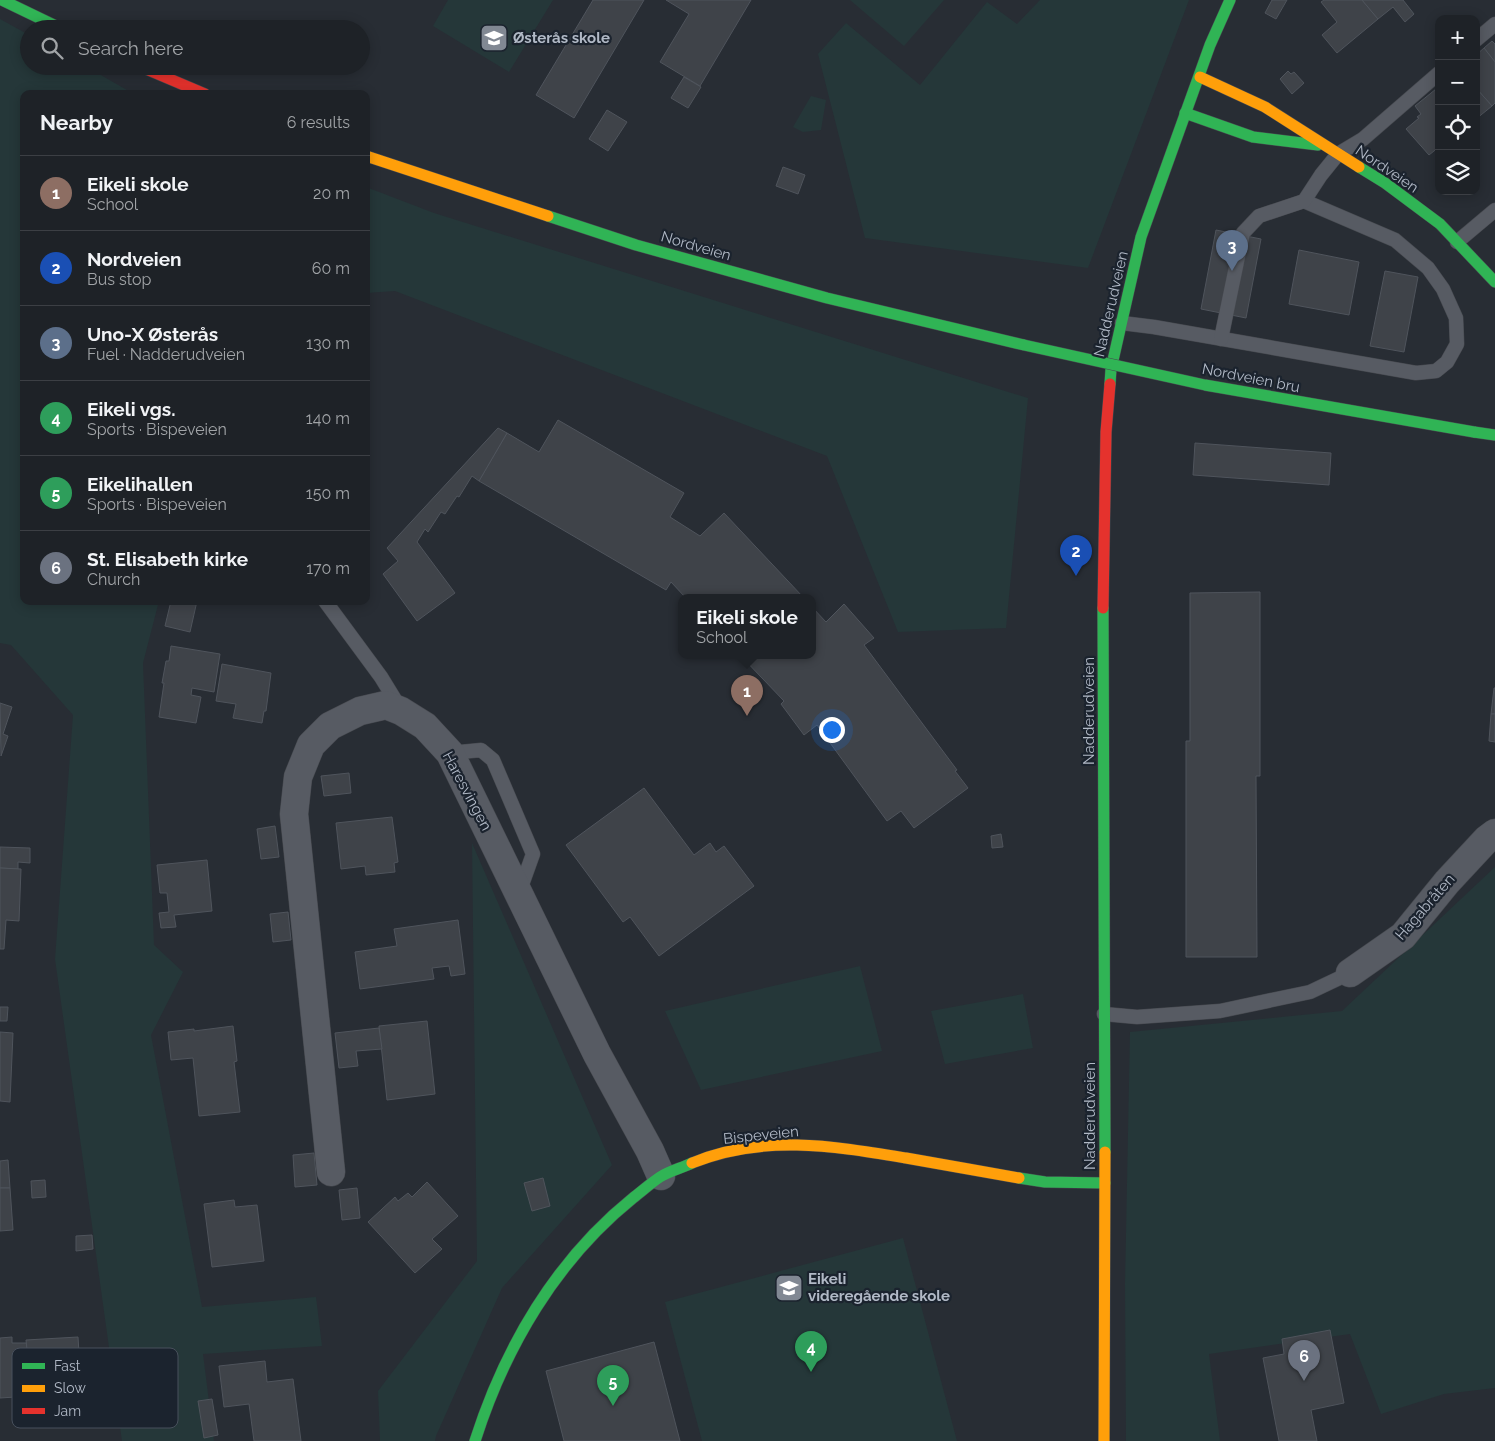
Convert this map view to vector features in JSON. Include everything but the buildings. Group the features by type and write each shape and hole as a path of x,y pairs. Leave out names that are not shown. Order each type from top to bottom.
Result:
{"main road":[{"path":"2,0 43,20"},
{"name":"Nadderudveien","path":"1104,1441 1103,549 1106,432 1112,369 1141,237 1162,173 1200,77 1210,45 1230,0"},
{"path":"160,75 196,90"},
{"name":"Nordveien","path":"1200,77 1265,107 1385,183 1440,224 1495,282"},
{"name":"Nordveien","path":"1185,113 1253,137 1325,146"},
{"name":"Nordveien","path":"370,157 636,244 826,298 1024,345"},
{"name":"Nordveien bru","path":"1024,345 1206,385 1318,406 1495,435"},
{"name":"Bispeveien","path":"475,1441 482,1419 509,1356 542,1297 577,1251 615,1213 661,1176 700,1160 738,1150 787,1144 839,1147 1044,1182 1105,1183"}],"street":[{"name":"Haresvingen","path":"331,1172 294,814 298,777 311,746 330,726 360,711 386,705 401,711 425,726 450,753 597,1054 650,1150 661,1176"},
{"name":"Hagabråten","path":"1350,973 1403,936 1447,882 1487,838 1495,834"}],"lane":[{"path":"1480,37 1495,24"},
{"path":"1221,338 1244,233 1259,216 1304,201 1338,154 1363,139 1435,76"},
{"path":"1122,323 1221,338 1416,373 1436,371 1447,362 1457,344 1456,318 1443,288 1428,268 1395,240 1304,201"},
{"path":"1457,242 1495,210"},
{"path":"328,605 381,677 401,711"},
{"path":"1104,1014 1137,1017 1220,1011 1310,992 1350,973"}],"shaded area":[{"name":"Østerås skole","path":"448,0 553,0 509,72 433,26"},
{"path":"850,0 944,0 904,46"},
{"path":"1040,0 1189,0 1088,268 865,238 818,54 846,23 920,85 987,2 1017,24"},
{"path":"0,19 20,30 20,75 101,75 127,90 20,90 20,605 158,605 143,663 154,945 183,972 151,1035 202,1307 316,1297 322,1346 203,1354 214,1441 122,1441 120,1428 178,1428 178,1348 109,1348 55,959 73,715 11,645 0,643"},
{"path":"811,96 826,100 821,130 803,132 793,127"},
{"path":"370,189 434,213 1028,398 1006,628 898,632 827,456 395,291 370,293"},
{"path":"472,843 612,1165 502,1288 435,1441 380,1441 378,1391 477,1261"},
{"path":"1495,867 1495,1388 1444,1394 1381,1414 1350,1334 1209,1354 1220,1441 1126,1441 1125,1284 1130,1032 1342,1011"},
{"path":"860,966 882,1051 701,1090 665,1011"},
{"path":"1023,994 1033,1048 945,1064 931,1011"},
{"path":"903,1238 957,1441 702,1441 665,1302"}],"traffic: fast":[{"path":"2,0 43,20"},
{"path":"1110,384 1111,369 1141,237 1210,45 1230,0"},
{"path":"1185,113 1253,137 1318,145"},
{"path":"1359,167 1385,183 1440,224 1495,282"},
{"path":"548,216 636,245 827,298 1024,345"},
{"path":"1024,345 1205,385 1474,432"},
{"path":"1474,432 1495,435"},
{"path":"1103,608 1105,1152"},
{"path":"475,1441 487,1406 518,1339 557,1277 605,1222 633,1198 664,1175 692,1163"},
{"path":"1019,1178 1045,1182 1105,1183"}],"traffic: slow":[{"path":"1200,77 1265,107 1359,167"},
{"path":"370,157 548,216"},
{"path":"692,1163 745,1148 798,1145 879,1154 1019,1178"},
{"path":"1104,1441 1105,1152"}],"traffic: jam":[{"path":"160,75 196,90"},
{"path":"1103,608 1106,432 1110,384"}],"place":[{"name":"Østerås skole","path":"494,38"},
{"name":"Uno-X Østerås","path":"1232,271"},
{"name":"Nordveien","path":"1076,576"},
{"name":"Eikeli skole","path":"747,716"},
{"name":"Eikeli videregående skole","path":"789,1288"},
{"name":"Eikeli vgs.","path":"811,1372"},
{"name":"St. Elisabeth kirke","path":"1304,1381"},
{"name":"Eikelihallen","path":"613,1406"}]}
